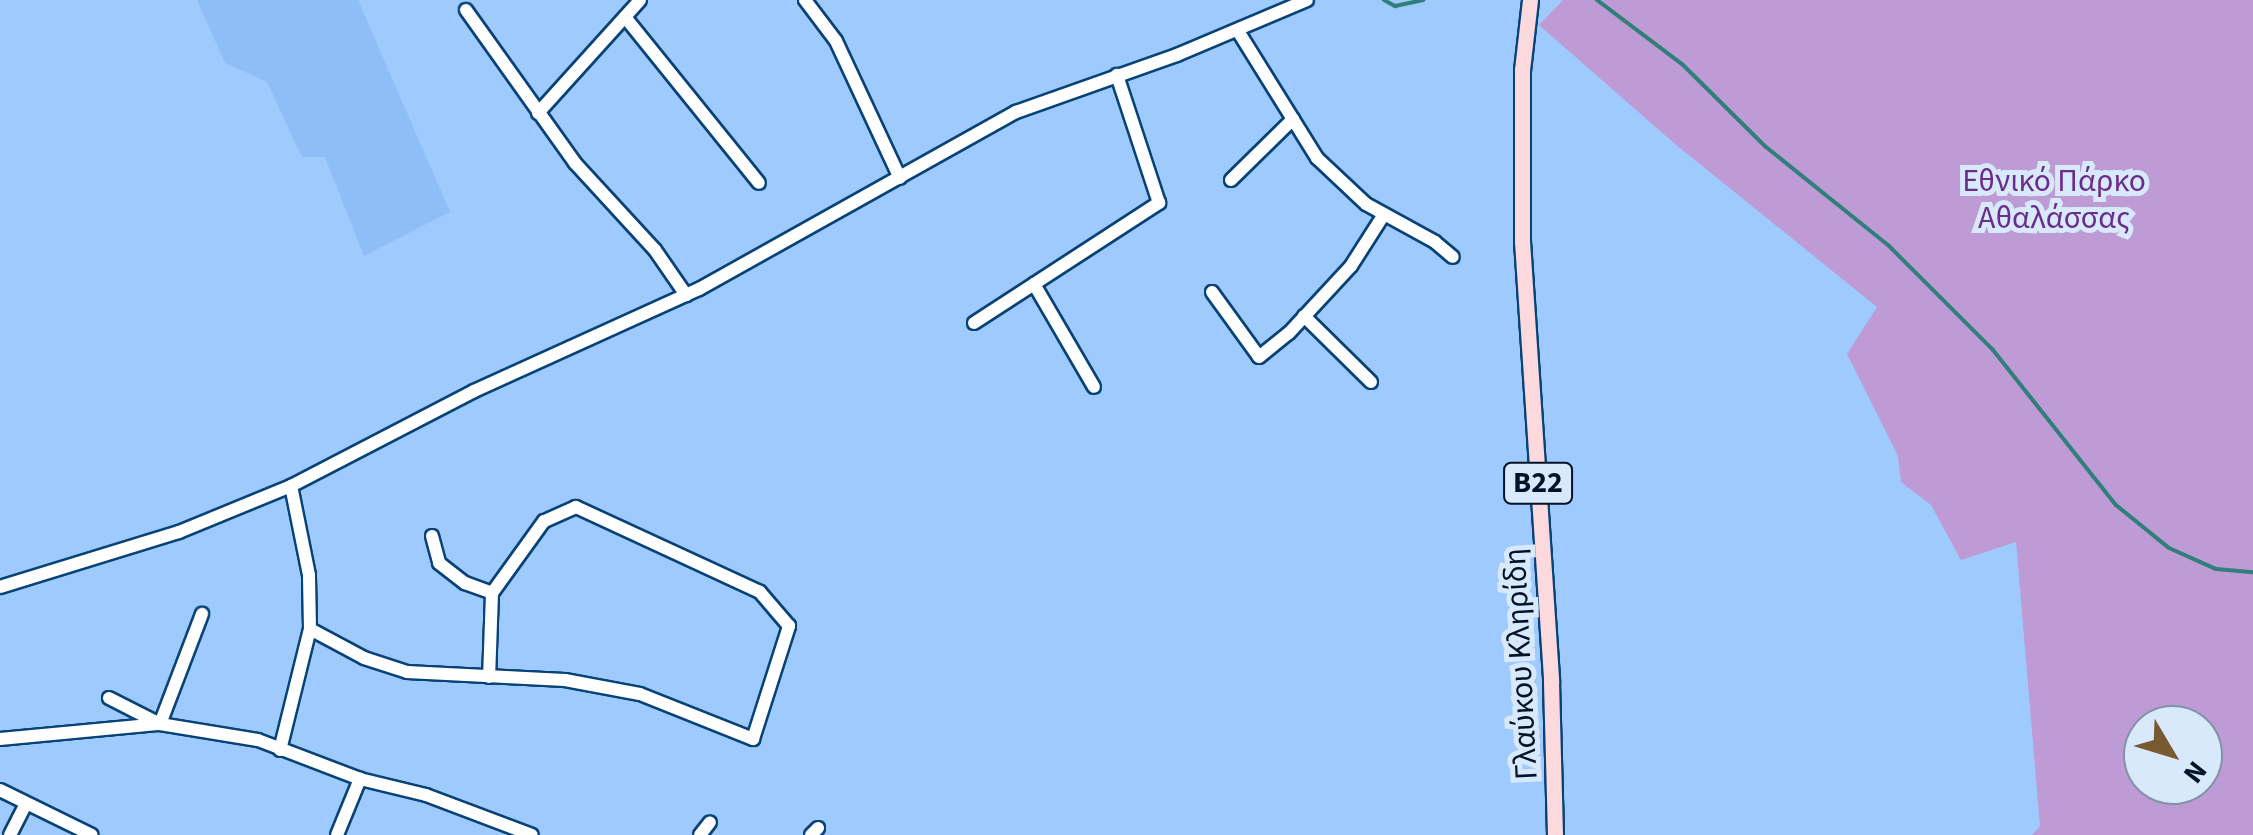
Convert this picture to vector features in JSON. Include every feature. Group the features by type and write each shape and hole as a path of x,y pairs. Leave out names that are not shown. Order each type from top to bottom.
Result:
{"main road":[{"name":"Γλαύκου Κληρίδη","path":"1530,0 1522,70 1522,241 1556,835"},
{"name":"Γλαύκου Κληρίδη","path":"1522,131 1541,0"}],"street":[{"path":"538,114 640,0"},
{"path":"805,0 836,41 900,178"},
{"path":"0,587 179,532 291,486 474,390 686,295 1016,112 1238,31 1307,0"},
{"path":"466,10 574,164 654,250 686,295"},
{"path":"625,17 759,183"},
{"path":"1238,31 1317,158 1383,216 1435,242 1453,258"},
{"path":"974,323 1159,204 1117,75"},
{"path":"1231,180 1292,119"},
{"path":"1212,292 1259,357 1351,266 1383,216"},
{"path":"1034,284 1094,387"},
{"path":"1304,316 1371,382"},
{"path":"280,750 310,629 309,575 291,486"},
{"path":"310,629 364,658 406,672 489,677 566,680 640,694 753,739 789,626 760,592 576,507 544,521 492,593 489,677"},
{"path":"432,536 439,563 465,583 492,593"},
{"path":"160,724 202,614"},
{"path":"109,698 160,724"},
{"path":"0,739 160,724 258,740 360,779 426,795 532,835"},
{"path":"338,835 360,779"},
{"path":"0,790 92,835"},
{"path":"10,835 25,805"},
{"path":"700,835 710,822"}],"shaded area":[{"path":"197,0 358,0 450,212 364,256 325,157 302,157 267,82 225,63"}],"green space":[{"name":"Εθνικό Πάρκο Αθαλάσσας","path":"1563,0 2253,0 2253,835 2032,835 2040,826 2016,542 1961,560 1931,505 1901,482 1898,456 1847,354 1877,307 1675,144 1539,25"}],"waterway":[{"path":"1384,0 1395,6 1423,0"},
{"path":"1597,0 1682,64 1766,147 1889,246 1993,350 2116,505 2169,548 2216,569 2253,572"}]}
